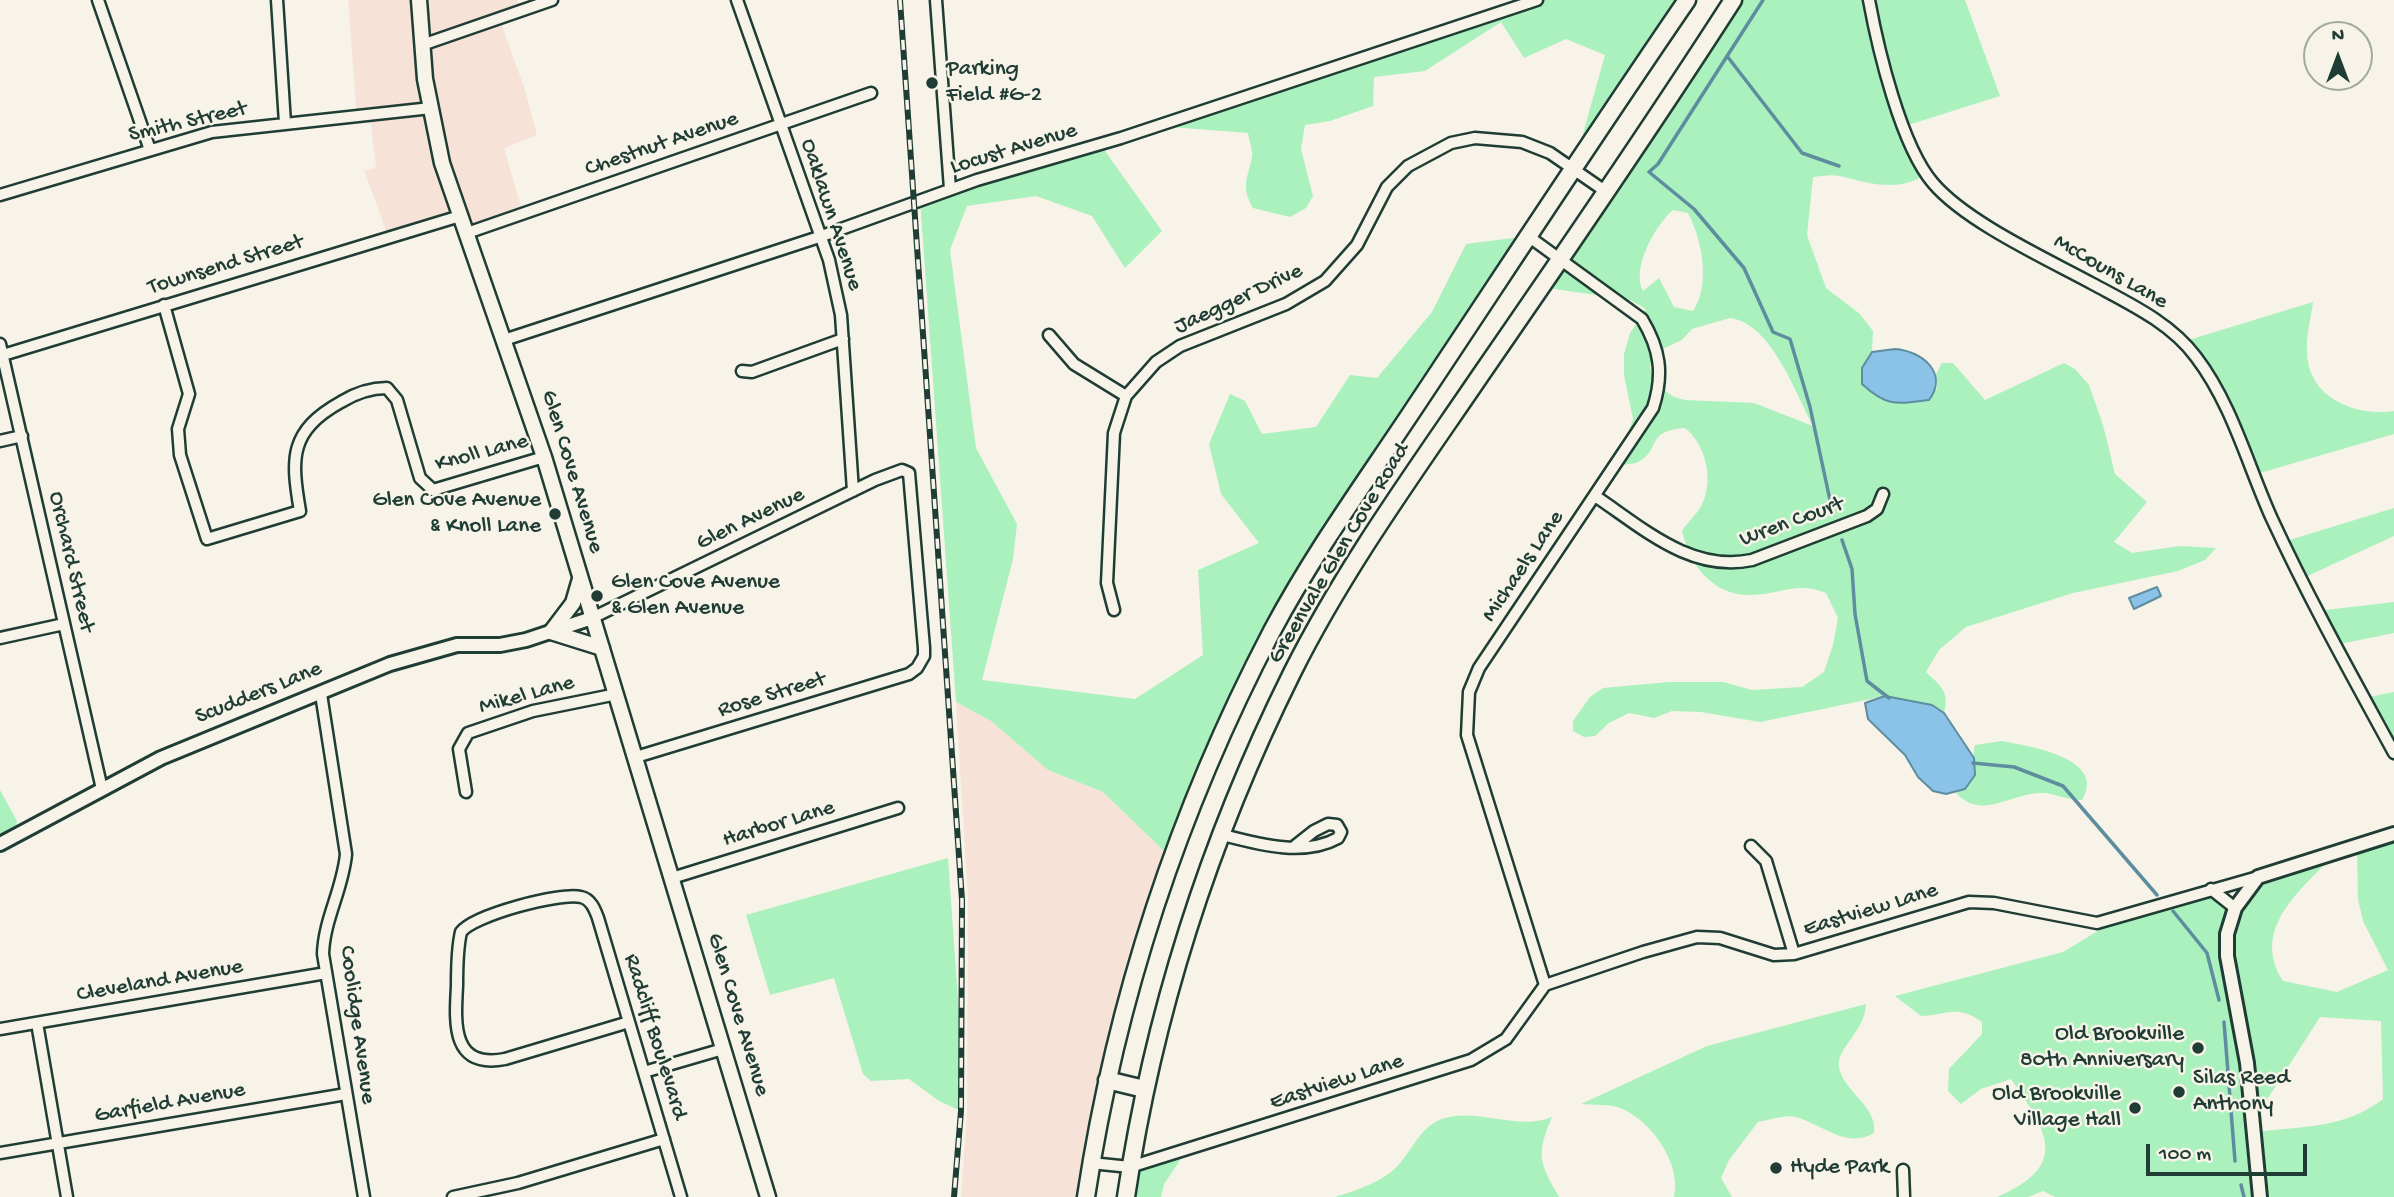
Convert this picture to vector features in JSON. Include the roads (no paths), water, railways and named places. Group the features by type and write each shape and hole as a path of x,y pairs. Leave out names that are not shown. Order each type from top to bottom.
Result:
{"main road":[{"name":"Glen Cove Avenue","path":"419,0 422,45 442,163 544,457 768,1197"},
{"name":"Greenvale Glen Cove Road","path":"1086,1197 1107,1080 1133,972 1170,862 1208,769 1267,642 1304,574 1358,489 1687,0"},
{"name":"Greenvale Glen Cove Road","path":"1126,1197 1144,1089 1174,969 1223,835 1293,673 1396,498 1733,0"},
{"path":"580,579 573,603 551,632 602,648"},
{"path":"1107,1080 1144,1089"}],"street":[{"path":"98,0 150,150"},
{"path":"277,0 285,123"},
{"path":"422,45 552,0"},
{"name":"Oaklawn Avenue","path":"737,0 838,295 853,491"},
{"path":"936,0 950,189"},
{"path":"1494,0 1497,13"},
{"name":"Locust Avenue","path":"504,340 820,237 950,189 1121,138 1537,0"},
{"name":"McCouns Lane","path":"1869,0 1894,95 1914,152 1933,184 1975,216 2143,311 2171,331 2195,355 2224,406 2272,519 2328,633 2394,753"},
{"name":"Chestnut Avenue","path":"467,233 871,93"},
{"name":"Smith Street","path":"0,195 212,132 431,108"},
{"name":"Jaegger Drive","path":"1114,610 1107,583 1114,433 1126,396 1156,362 1180,346 1286,304 1325,281 1357,245 1387,187 1408,166 1432,151 1475,138 1500,138 1536,146 1605,191"},
{"name":"Townsend Street","path":"3,355 460,216"},
{"name":"Michaels Lane","path":"1528,236 1642,319 1653,337 1660,363 1660,387 1653,408 1479,668 1469,692 1465,713 1472,757 1545,985"},
{"name":"Knoll Lane","path":"163,305 189,394 178,429 180,455 207,538 300,511 293,461 303,432 322,412 349,397 377,388 387,388 397,400 420,478 433,490 544,457"},
{"path":"1049,335 1074,364 1126,396"},
{"path":"742,372 752,372 843,339"},
{"name":"Orchard Street","path":"0,344 102,789"},
{"path":"0,441 22,436"},
{"name":"Glen Avenue","path":"592,618 853,491 902,470 909,472 924,649 924,656 917,668"},
{"name":"Wren Court","path":"1595,496 1688,556 1710,563 1733,564 1752,560 1867,516 1877,509 1884,494"},
{"name":"Scudders Lane","path":"0,844 161,758 428,651 457,645 500,645 592,618"},
{"path":"0,638 64,624"},
{"name":"Rose Street","path":"636,757 860,690 917,668"},
{"name":"Coolidge Avenue","path":"321,694 346,854 344,876 324,932 326,973 364,1197"},
{"name":"Mikel Lane","path":"466,792 459,749 468,733 533,712 617,694"},
{"name":"Harbor Lane","path":"672,878 898,808"},
{"path":"2260,1197 2247,1063 2227,956 2227,934 2235,908 2258,877 2388,836 2394,825"},
{"path":"1223,835 1270,846 1295,846"},
{"path":"1751,846 1766,861 1794,954"},
{"name":"Eastview Lane","path":"1091,1163 1130,1167 1480,1055 1506,1039 1545,985 1697,937 1720,938 1774,955 1794,954 1969,902 1994,903 2097,923 2258,877"},
{"path":"2211,889 2235,908"},
{"name":"Radcliff Boulevard","path":"629,1022 495,1061 472,1055 458,1039 455,1025 458,951 464,928 541,901 579,897 589,902 598,918 664,1139 681,1197"},
{"name":"Cleveland Avenue","path":"0,1029 326,973"},
{"path":"37,1023 67,1197"},
{"path":"644,1072 723,1049"},
{"name":"Garfield Avenue","path":"0,1153 346,1094"},
{"path":"453,1197 518,1183 664,1139"},
{"path":"1903,1170 1904,1197"}],"water":[{"path":"1895,349 1915,354 1930,365 1936,381 1929,400 1892,402 1878,397 1862,384 1862,368 1872,352"},
{"path":"2157,587 2161,596 2134,609 2129,598"},
{"path":"1885,696 1932,705 1944,713 1974,758 1975,775 1965,789 1946,794 1933,791 1918,777 1905,755 1868,719 1865,703"}],"waterway":[{"path":"1763,0 1658,164 1649,172 1694,209 1744,268 1773,332 1790,339 1810,407 1833,514"},
{"path":"1727,56 1802,153 1839,166"},
{"path":"1842,540 1852,569 1855,614 1867,681 1889,698"},
{"path":"1973,763 2014,767 2063,786 2157,895"},
{"path":"2173,911 2207,953 2219,1000"},
{"path":"2224,1022 2235,1161"},
{"path":"2241,1185 2244,1197"}],"railway":[{"path":"900,0 962,900 961,1111 954,1197"}],"place":[{"name":"Parking Field #G-2","path":"932,83"},
{"name":"Glen Cove Avenue & Knoll Lane","path":"555,514"},
{"name":"Glen Cove Avenue & Glen Avenue","path":"597,596"},
{"name":"Old Brookville 80th Anniversary","path":"2198,1048"},
{"name":"Silas Reed Anthony","path":"2179,1092"},
{"name":"Old Brookville Village Hall","path":"2135,1108"},
{"name":"Hyde Park","path":"1776,1168"}]}
